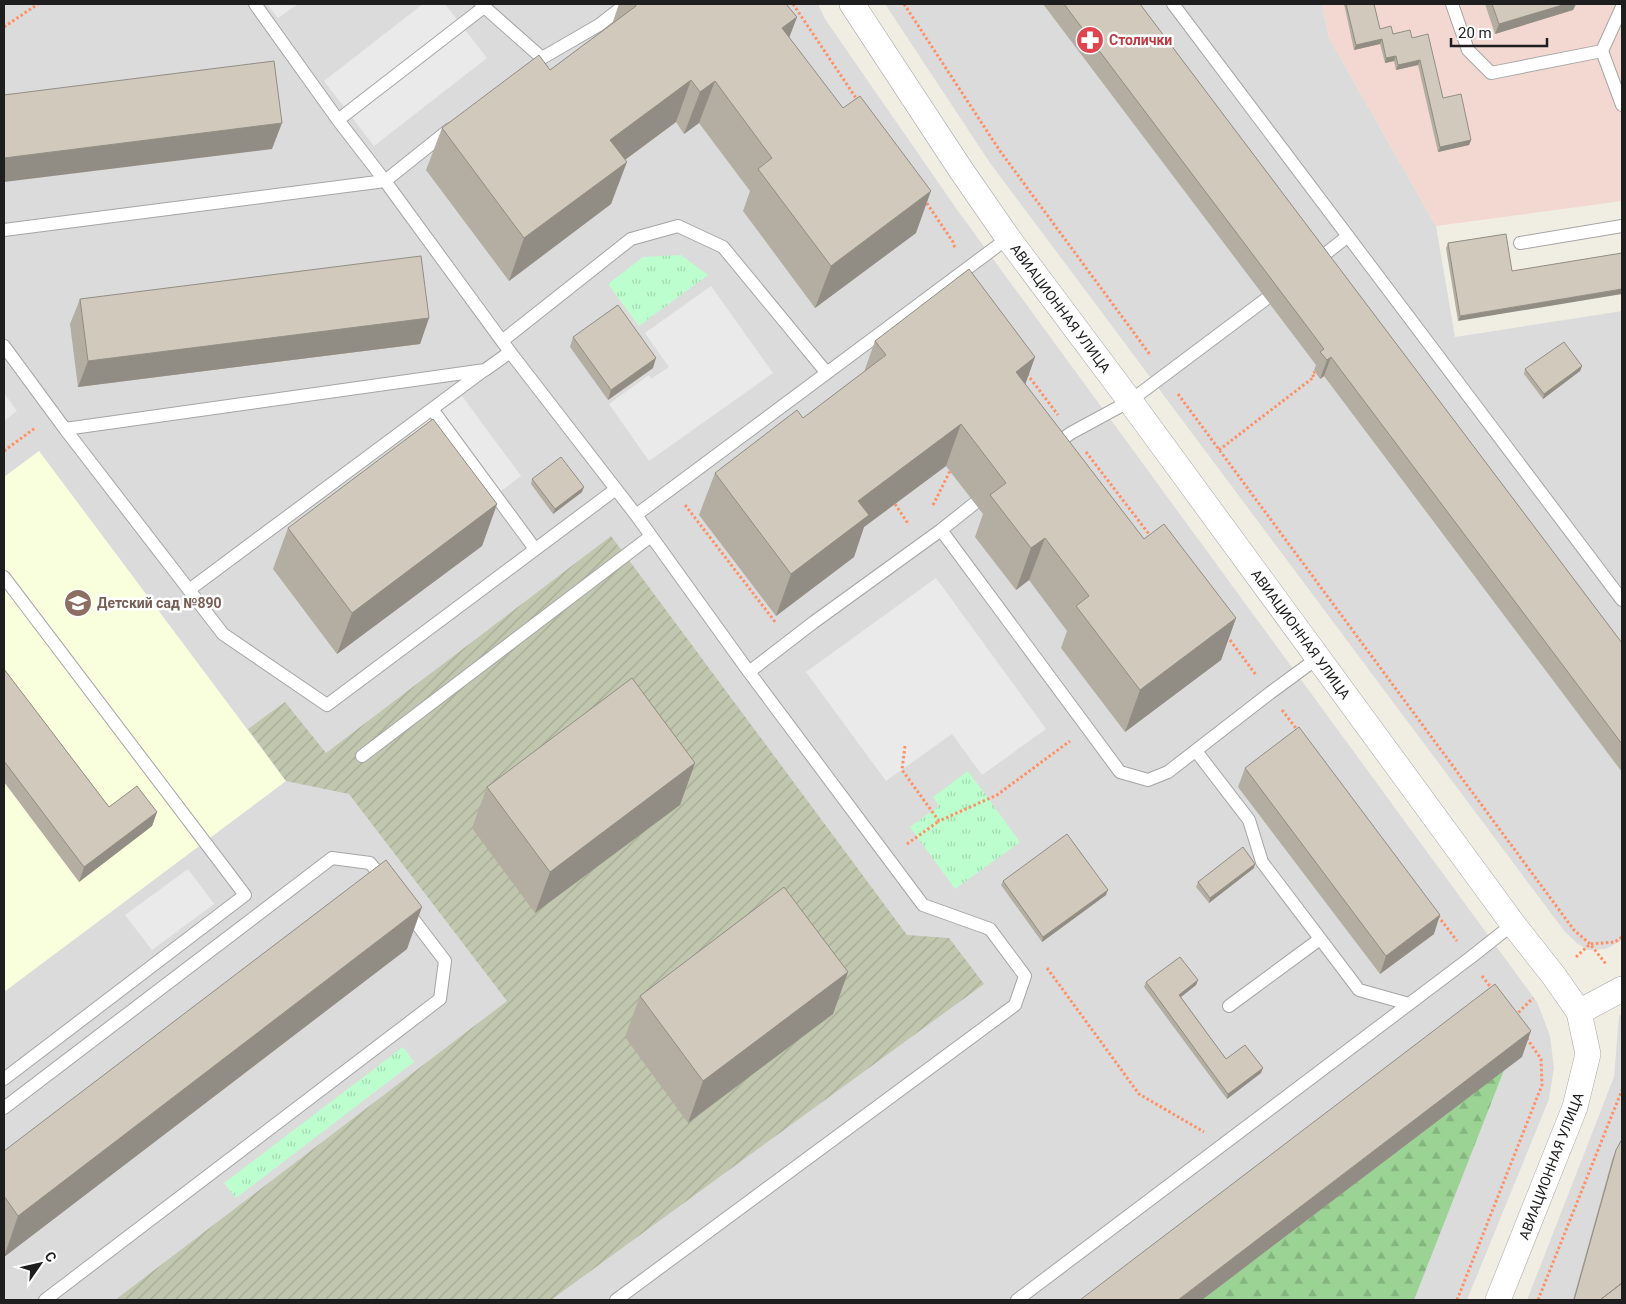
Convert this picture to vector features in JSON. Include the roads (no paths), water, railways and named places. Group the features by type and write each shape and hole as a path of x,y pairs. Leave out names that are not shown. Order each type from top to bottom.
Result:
{"street":[{"name":"АВИАЦИОННАЯ УЛИЦА","path":"852,4 1008,238 1319,657 1579,1012 1588,1054 1575,1107 1498,1300"},
{"path":"1579,1012 1617,980"}],"lane":[{"path":"255,4 338,120 510,352 636,515 749,672 923,905 990,930 1026,976 1015,1005 616,1300"},
{"path":"338,120 482,5 538,61 600,25 626,4"},
{"path":"1173,4 1622,600"},
{"path":"1452,4 1468,50 1490,73 1602,51"},
{"path":"1622,7 1602,51 1622,105"},
{"path":"4,230 385,181 463,119"},
{"path":"502,341 631,239 678,226 723,247 826,372"},
{"path":"1520,243 1622,226"},
{"path":"1314,262 1348,236"},
{"path":"636,515 1008,238"},
{"path":"1042,454 1071,433 1130,401 1266,299"},
{"path":"189,590 510,352"},
{"path":"6,353 224,634 327,705 616,489"},
{"path":"65,429 485,370"},
{"path":"432,409 535,550"},
{"path":"749,672 974,504"},
{"path":"941,530 1120,772 1148,780 1168,772 1319,657"},
{"path":"362,756 650,536"},
{"path":"4,577 245,896 4,1079"},
{"path":"1196,751 1249,820 1262,862 1359,990 1409,1004"},
{"path":"4,1108 332,858 370,863 445,961 440,999 45,1300"},
{"path":"1017,1300 1513,924"},
{"path":"1229,1006 1320,939"}],"place":[{"name":"Столички","path":"1090,40"},
{"name":"Детский сад №890","path":"78,603"}]}
